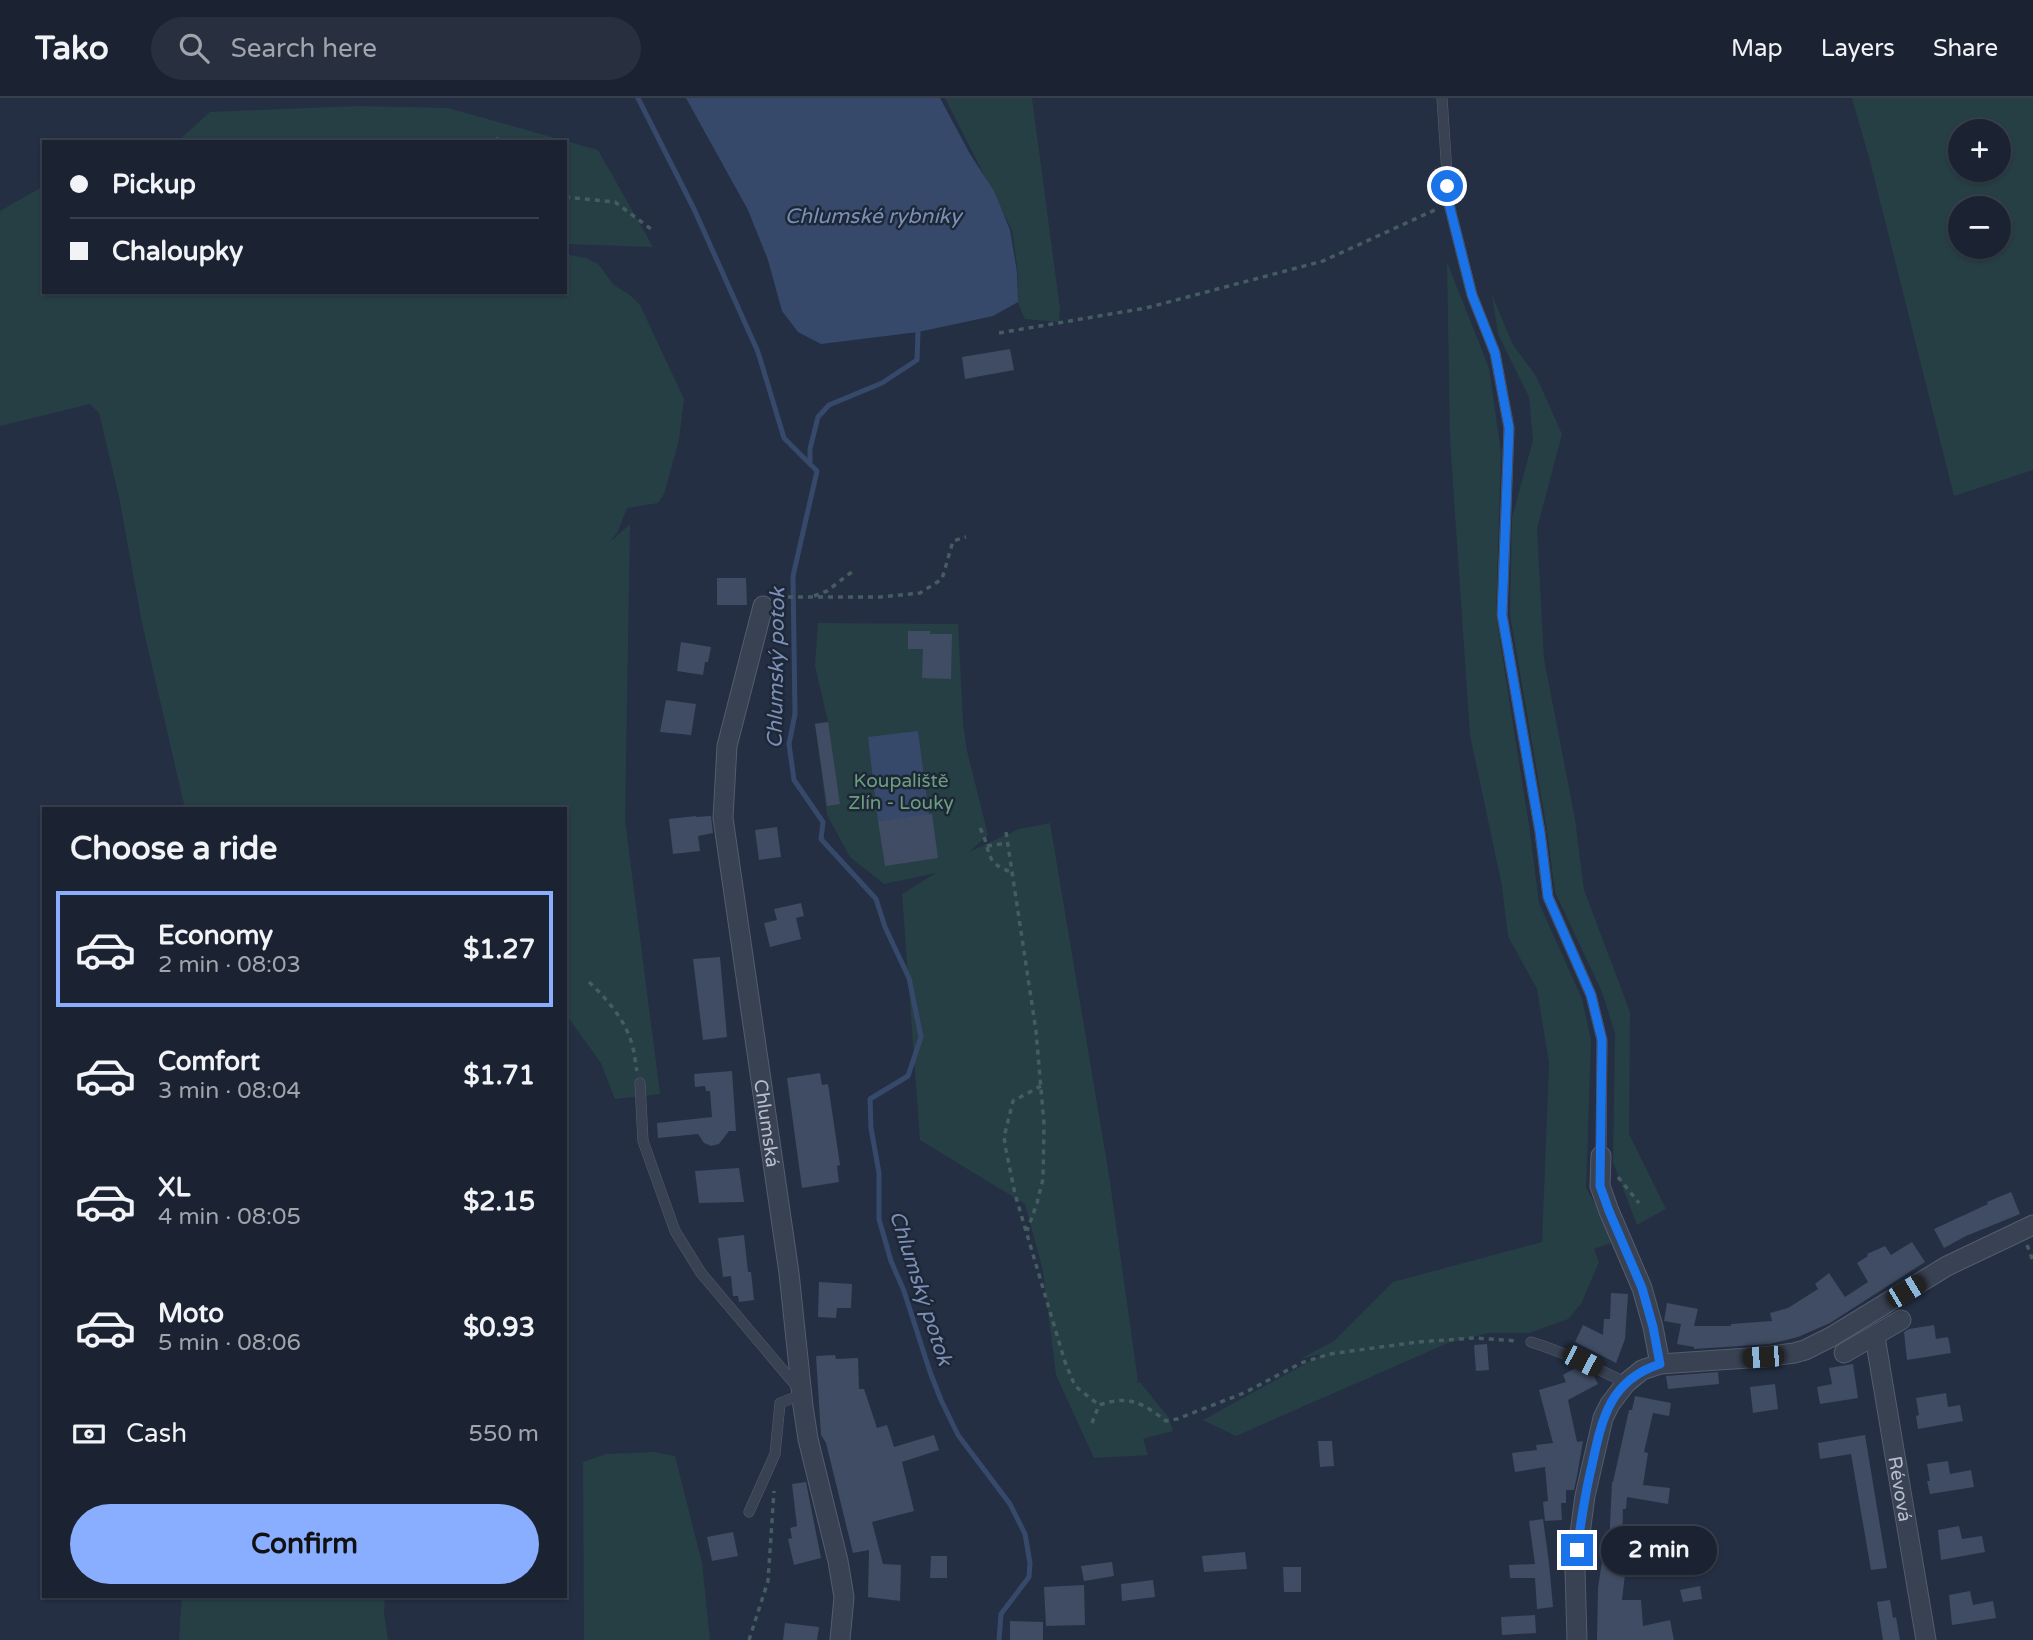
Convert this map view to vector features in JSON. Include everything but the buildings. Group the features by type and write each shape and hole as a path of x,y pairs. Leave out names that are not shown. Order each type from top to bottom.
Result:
{"street":[{"name":"Chlumská","path":"763,606 727,746 723,818 789,1273 808,1439 838,1561 844,1597 840,1640"},
{"path":"1601,1156 1600,1186 1642,1288 1660,1364"},
{"path":"1577,1640 1575,1571 1585,1496 1603,1418 1626,1383 1642,1370 1660,1364 1763,1357 1805,1350 1947,1266 2033,1224"},
{"path":"1844,1353 1901,1320"},
{"name":"Révová","path":"1875,1337 1926,1640"}],"lane":[{"path":"1442,98 1449,204 1472,295 1495,353 1509,428 1502,615 1540,832 1548,897 1591,995 1602,1040 1601,1156"},
{"path":"639,1083 643,1141 675,1231 701,1273 803,1394 780,1403 775,1454 749,1512"},
{"path":"1531,1342 1582,1361 1626,1383"}],"path":[{"path":"567,197 615,202 651,229"},
{"path":"999,333 1146,307 1323,261 1449,204"},
{"path":"787,597 880,597 920,593 942,579 953,541 966,537"},
{"path":"813,596 827,591 853,571"},
{"path":"980,828 986,839 989,859 1000,869 1012,872"},
{"path":"1006,832 1036,1031 1044,1124 1043,1179 1027,1231"},
{"path":"987,846 1007,843"},
{"path":"589,982 609,1001 623,1025 633,1046 639,1083"},
{"path":"1041,1086 1013,1101 1004,1137 1015,1194 1065,1362 1075,1385 1099,1405"},
{"path":"1092,1423 1099,1405 1116,1399 1135,1402 1166,1421 1177,1419 1244,1393 1301,1363 1329,1354 1418,1342 1474,1338 1531,1342"},
{"path":"749,1640 768,1581 774,1488"}],"green space":[{"path":"945,98 1032,98 1060,309 1059,322 1025,319 1018,303 1018,273 1012,230"},
{"path":"1852,98 2033,98 2033,470 1954,496"},
{"path":"357,106 448,108 562,140 179,140 210,112"},
{"path":"567,141 598,150 653,247 567,244"},
{"path":"42,187 42,294 567,294 567,254 586,258 598,264 614,285 640,305 684,399 679,440 664,494 658,503 627,508 618,531 610,542 630,524 625,820 660,1094 615,1099 601,1063 567,1016 567,807 185,807 142,623 119,497 99,413 90,404 0,426 0,211"},
{"path":"1447,262 1489,368 1501,452 1496,616 1539,903 1582,999 1591,1040 1586,1188 1600,1212 1611,1243 1594,1249 1599,1262 1581,1304 1568,1319 1529,1333 1489,1333 1448,1343 1236,1436 1203,1420 1325,1353 1300,1359 1334,1341 1393,1282 1542,1242 1549,1063 1537,989 1508,936 1502,886 1470,735 1450,440"},
{"path":"1492,295 1513,345 1536,376 1562,434 1537,529 1544,659 1575,819 1584,890 1630,1012 1629,1134 1666,1209 1637,1225 1613,1162 1615,1033 1602,992 1555,892 1510,615 1512,518 1533,440 1529,397 1498,334"},
{"name":"Koupaliště Zlín - Louky","path":"818,623 958,624 963,723 967,751 988,835 969,852 1019,829 1050,823 1109,1175 1138,1381 1136,1383 1140,1382 1169,1418 1173,1431 1143,1439 1148,1455 1094,1458 1056,1375 1043,1271 1025,1204 920,1140 902,894 936,873 884,884 850,857 827,815 815,723 828,722 815,666"},
{"path":"655,1452 675,1456 702,1563 710,1640 584,1640 583,1462 606,1454"},
{"path":"182,1598 385,1598 388,1640 179,1640"}],"water":[{"name":"Chlumské rybníky","path":"686,98 940,98 970,154 994,191 1010,230 1017,272 1018,302 993,316 918,332 821,344 798,332 782,311 768,260 748,210"},
{"path":"918,731 929,815 878,821 868,737"}],"waterway":[{"name":"Chlumský potok","path":"638,98 694,209 758,352 784,438 817,471 793,576 795,714 789,744 794,780 823,822 821,839 876,899 885,927 909,978 921,1037 908,1076 870,1099 871,1128 879,1173 879,1219 891,1261 941,1400 958,1435 1010,1504 1025,1534 1030,1563 1029,1577 1001,1614 999,1640"},
{"path":"810,464 810,449 818,417 829,405 882,383 917,360 918,332"}],"route":[{"path":"1447,186 1472,295 1495,353 1509,428 1502,615 1540,832 1548,897 1591,995 1602,1040 1600,1186 1642,1288 1660,1364 1642,1370 1626,1383 1603,1418 1585,1496 1577,1550"}]}
